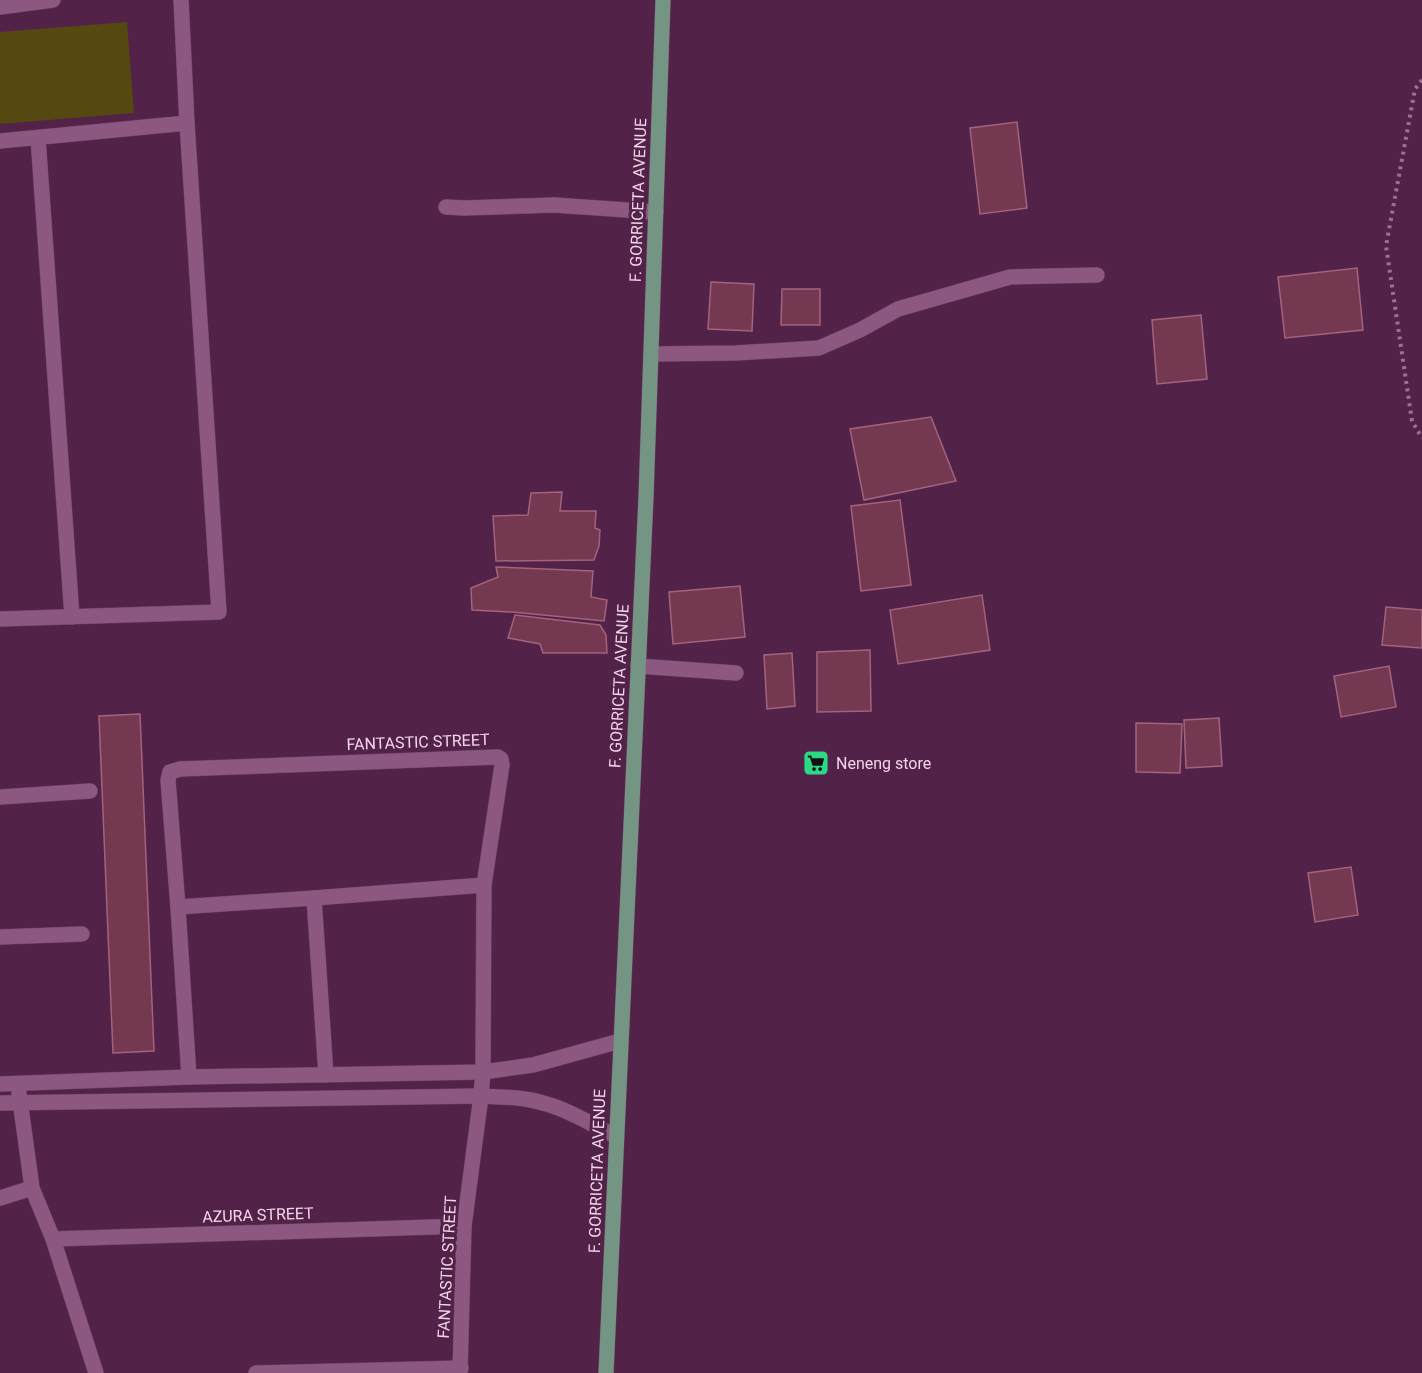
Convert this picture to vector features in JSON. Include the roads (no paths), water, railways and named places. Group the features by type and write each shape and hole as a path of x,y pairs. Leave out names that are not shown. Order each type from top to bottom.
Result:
{"main road":[{"name":"F. GORRICETA AVENUE","path":"606,1373 651,354 663,0"}],"street":[{"path":"0,7 53,0"},
{"path":"0,619 219,612 181,0"},
{"path":"0,141 187,123"},
{"path":"38,138 72,617"},
{"path":"446,207 554,205 656,212"},
{"path":"651,354 736,353 819,348 860,330 897,309 1010,277 1097,275"},
{"path":"638,666 736,673"},
{"name":"FANTASTIC STREET","path":"189,1077 168,780 170,772 180,769 498,757 501,759 484,885 483,1072 464,1226 461,1370"},
{"path":"0,797 90,791"},
{"path":"178,908 484,885"},
{"path":"314,898 326,1075"},
{"path":"0,937 81,934"},
{"path":"0,1084 189,1077 483,1072 533,1065 620,1041"},
{"path":"19,1084 32,1188 53,1239 96,1373"},
{"path":"0,1103 481,1096 528,1099 544,1103 616,1136"},
{"path":"0,1198 32,1188"},
{"name":"AZURA STREET","path":"53,1239 464,1226"},
{"path":"256,1373 461,1370"}],"place":[{"name":"Neneng store","path":"816,763"}]}
